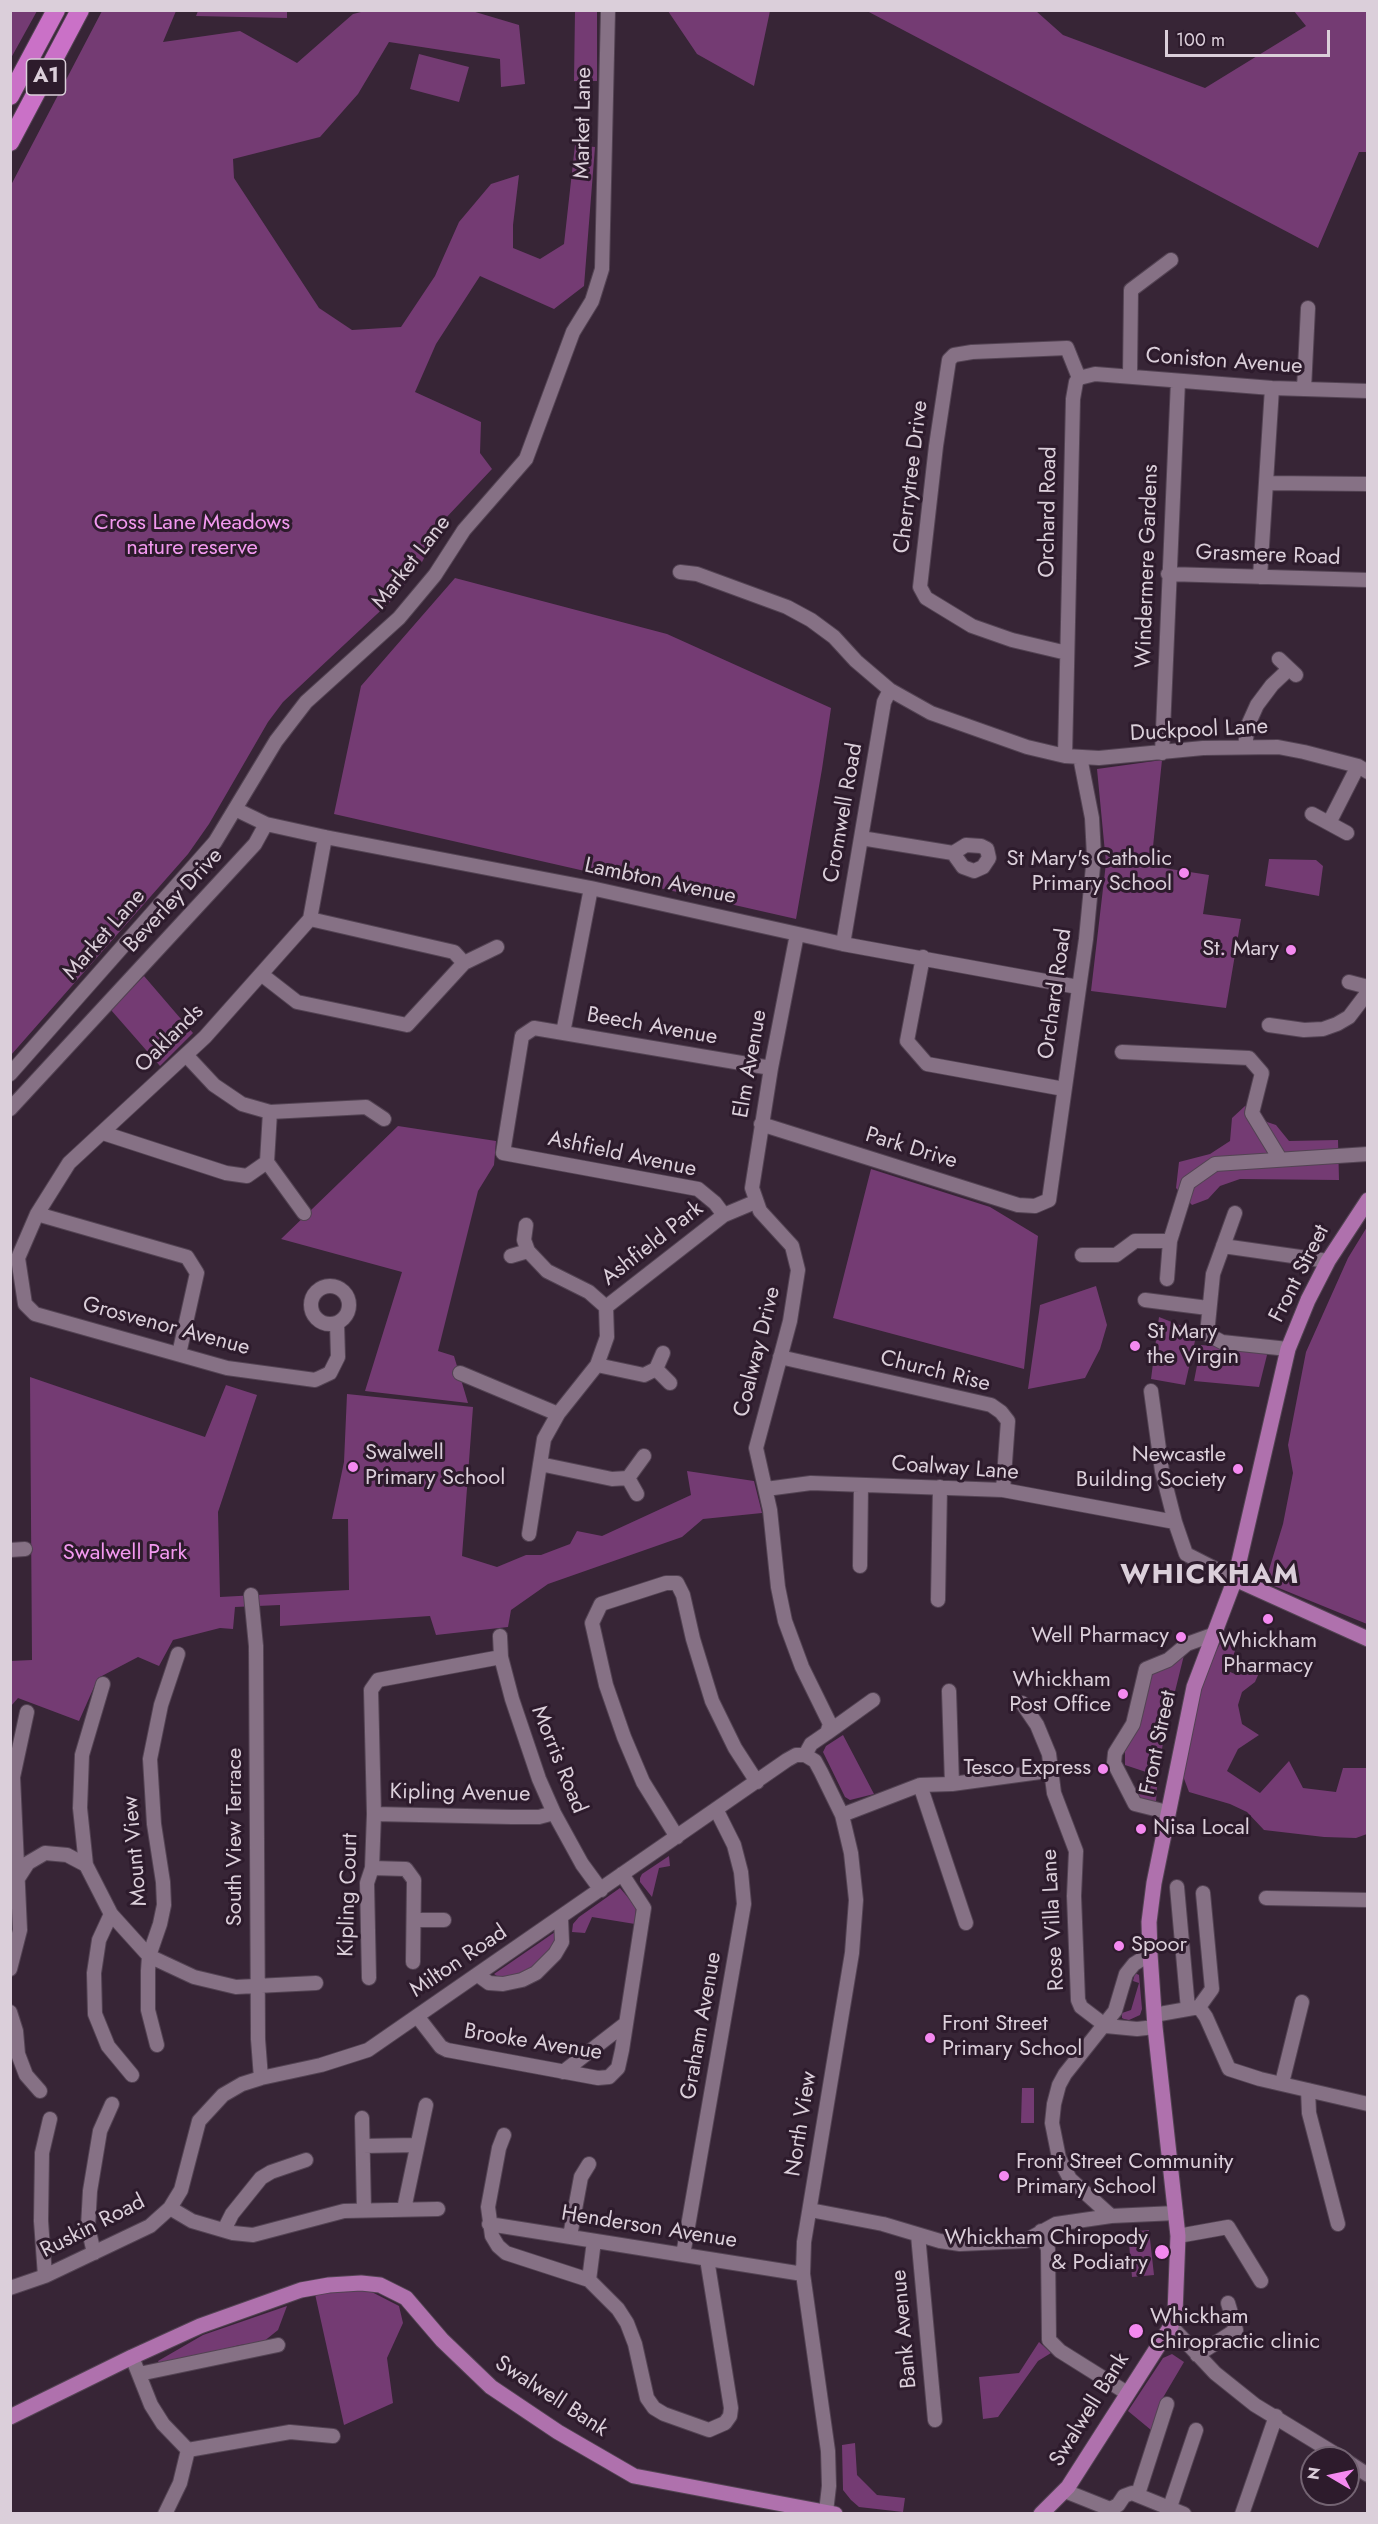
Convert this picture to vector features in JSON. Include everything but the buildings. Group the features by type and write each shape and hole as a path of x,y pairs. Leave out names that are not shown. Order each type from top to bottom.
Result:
{"highway":[{"name":"A1","path":"10,96 56,10"},
{"name":"A1","path":"10,142 80,10"}],"main road":[{"name":"Front Street","path":"1171,2326 1176,2301 1178,2236 1154,2021 1149,1923 1154,1883 1194,1687 1235,1578 1288,1349 1308,1300 1328,1261 1368,1200"},
{"path":"1235,1578 1368,1639"},
{"name":"Swalwell Bank","path":"10,2417 132,2356 200,2326 301,2290 340,2284 380,2285 406,2298 471,2371 498,2393 558,2432 634,2476 830,2513"},
{"name":"Swalwell Bank","path":"1041,2514 1065,2491 1171,2326"}],"street":[{"name":"Market Lane","path":"10,1074 215,842 276,741 306,702 399,618 435,575 464,530 526,459 573,332 591,301 602,269 608,10"},
{"path":"1130,376 1131,290 1171,260"},
{"path":"1304,389 1308,308"},
{"name":"Cherrytree Drive","path":"1067,653 1012,640 972,626 926,598 920,587 936,446 949,360 954,355 972,352 1067,348 1079,378"},
{"name":"Coniston Avenue","path":"1079,378 1095,374 1272,388 1368,391"},
{"name":"Orchard Road","path":"1065,756 1073,399 1076,381 1079,378"},
{"name":"Windermere Gardens","path":"1162,753 1178,381"},
{"path":"1260,577 1272,388"},
{"path":"1266,483 1368,484"},
{"name":"Duckpool Lane","path":"680,572 697,574 787,607 811,620 834,637 856,661 890,690 931,714 1027,747 1065,756 1099,758 1245,746 1304,752 1363,769"},
{"name":"Grasmere Road","path":"1168,574 1368,580"},
{"path":"1245,746 1248,725 1257,705 1288,668"},
{"name":"Cromwell Road","path":"843,944 884,702 890,690"},
{"name":"Orchard Road","path":"1049,1200 1086,939 1094,856 1092,818 1080,757"},
{"path":"1329,823 1363,769"},
{"name":"Lambton Avenue","path":"235,809 266,824 325,837 591,888 843,944 1078,987"},
{"path":"1312,813 1347,833"},
{"name":"Beverley Drive","path":"10,1109 255,844 266,824"},
{"path":"325,837 310,920 454,952 464,963"},
{"path":"861,838 953,853"},
{"path":"563,1033 591,888"},
{"name":"Oaklands","path":"14,1258 37,1214 69,1163 186,1055 310,920"},
{"name":"Elm Avenue","path":"755,1202 752,1188 761,1124 797,934"},
{"path":"261,974 297,1002 407,1025 464,963 497,947"},
{"path":"923,957 907,1041 927,1064 1064,1089"},
{"path":"1269,1025 1304,1030 1323,1029 1349,1017 1368,990 1349,982"},
{"name":"Beech Avenue","path":"503,1153 522,1036 534,1029 771,1068"},
{"path":"1122,1052 1249,1058 1262,1073 1252,1113 1280,1159"},
{"path":"186,1055 214,1085 242,1104 270,1112 366,1107 384,1119"},
{"path":"270,1112 267,1162 304,1213"},
{"name":"Park Drive","path":"761,1124 1018,1205 1035,1206 1049,1200"},
{"path":"103,1133 226,1173 247,1176 267,1162"},
{"name":"Ashfield Avenue","path":"503,1153 698,1189 715,1203 724,1215"},
{"path":"1167,1279 1170,1241 1188,1183 1215,1164 1368,1154"},
{"name":"Ashfield Park","path":"529,1534 544,1439 558,1414 597,1365 607,1337 606,1307 724,1215 755,1202"},
{"name":"Coalway Drive","path":"755,1202 760,1211 792,1246 798,1270 796,1292 756,1448 766,1489 778,1587 785,1621 802,1667 830,1721 827,1733"},
{"path":"1235,1213 1213,1274 1205,1329 1211,1337 1222,1342 1288,1349"},
{"path":"37,1214 187,1257 197,1273 179,1354"},
{"path":"525,1225 528,1251 547,1271 589,1292 606,1307"},
{"path":"1082,1255 1116,1255 1135,1241 1170,1241"},
{"path":"1222,1246 1328,1261"},
{"path":"511,1256 528,1251"},
{"name":"Grosvenor Avenue","path":"14,1258 26,1304 35,1314 227,1368 315,1380 330,1372 338,1357 337,1323"},
{"path":"1145,1299 1208,1308"},
{"path":"597,1365 644,1374 656,1369 663,1353"},
{"name":"Church Rise","path":"780,1357 991,1406 1001,1412 1008,1421 1002,1490"},
{"path":"656,1369 670,1383"},
{"path":"460,1373 558,1414"},
{"path":"1151,1391 1162,1471 1186,1554 1235,1578"},
{"path":"628,1478 644,1456"},
{"path":"540,1464 612,1479 628,1478"},
{"path":"628,1478 637,1494"},
{"name":"Coalway Lane","path":"766,1489 812,1483 1002,1490 1175,1522"},
{"path":"860,1566 861,1485"},
{"path":"938,1600 940,1487"},
{"path":"10,1550 26,1549"},
{"path":"677,1837 643,1782 606,1685 592,1623 601,1604 666,1582 677,1583 683,1595 693,1639 712,1701 735,1748 757,1782"},
{"name":"South View Terrace","path":"251,1596 256,1646 258,1986 261,2078"},
{"path":"1167,1812 1135,1804 1114,1763 1115,1753 1133,1724 1146,1668 1168,1660 1187,1644 1212,1635"},
{"name":"Morris Road","path":"500,1636 501,1657 524,1738 554,1813 582,1864 601,1890"},
{"name":"Mount View","path":"157,2045 148,2010 149,1956 164,1905 164,1882 154,1824 150,1759 161,1705 178,1654"},
{"name":"Kipling Avenue","path":"501,1657 378,1680 370,1690 374,1814 539,1817 554,1813"},
{"path":"103,1684 82,1755 80,1808 86,1865 111,1914 149,1956 194,1977 236,1987 316,1983"},
{"path":"949,1691 952,1784"},
{"path":"805,1755 809,1746 873,1700"},
{"name":"Rose Villa Lane","path":"1022,1703 1037,1725 1049,1754 1054,1793 1076,1851 1074,1896 1078,2000 1081,2007 1106,2026"},
{"path":"10,1968 20,1930 13,1777 27,1712"},
{"name":"Milton Road","path":"170,2208 181,2190 199,2121 223,2095 242,2084 261,2078 339,2060 368,2050 790,1758 805,1755"},
{"name":"North View","path":"805,1755 814,1761 821,1772 842,1815 851,1853 856,1900 854,1932 804,2242 802,2274 828,2451 830,2513"},
{"path":"842,1815 920,1785 952,1784 1040,1772"},
{"path":"920,1785 966,1923"},
{"name":"Graham Avenue","path":"683,2255 744,1904 741,1872 734,1845 716,1809"},
{"name":"Kipling Court","path":"369,1978 367,1883 372,1868 374,1814"},
{"path":"17,1880 28,1863 45,1853 67,1855 86,1865"},
{"path":"372,1868 406,1869 414,1880 413,1962"},
{"path":"563,2072 625,2024 644,1908 621,1874"},
{"path":"1177,1887 1194,2008 1206,2017 1228,2069 1368,2104"},
{"path":"1106,2026 1117,2028 1154,2021 1194,2008 1212,1989 1203,1893"},
{"path":"1266,1898 1368,1900"},
{"path":"111,1914 99,1940 94,1973 95,2014 108,2046 132,2075"},
{"path":"478,1975 489,1983 503,1984 522,1980 537,1973 555,1954 562,1942 561,1918"},
{"path":"414,1920 444,1920"},
{"path":"1111,2216 1071,2179 1059,2158 1052,2123 1059,2085 1106,2026 1115,2011 1126,1974 1134,1964 1150,1954"},
{"path":"1282,2083 1302,2002"},
{"path":"10,2012 16,2031 18,2054 26,2075 40,2091"},
{"name":"Brooke Avenue","path":"417,2016 441,2047 447,2050 604,2079 618,2068 625,2024"},
{"path":"1308,2090 1309,2113 1338,2224"},
{"path":"94,2253 88,2227 90,2191 98,2139 112,2104"},
{"path":"404,2209 426,2104"},
{"path":"45,2276 41,2221 42,2154 50,2118"},
{"path":"362,2118 364,2210"},
{"path":"504,2135 499,2148 488,2207 492,2236 506,2253 589,2280 618,2309 627,2323 635,2344 647,2398 654,2408 664,2414 709,2430 725,2423 730,2416 731,2408 707,2259"},
{"path":"363,2146 417,2145"},
{"path":"224,2230 232,2214 261,2178 306,2160"},
{"path":"570,2236 581,2177 590,2164"},
{"name":"Ruskin Road","path":"10,2288 45,2276 150,2226 170,2208 192,2221 253,2235 344,2211 438,2209"},
{"path":"810,2210 883,2224 918,2235 960,2244 1025,2241 1041,2230 1056,2224 1111,2216 1176,2213"},
{"name":"Henderson Avenue","path":"489,2224 802,2274"},
{"path":"1178,2236 1228,2227 1261,2281"},
{"path":"1041,2230 1048,2248 1049,2340 1052,2345 1127,2393"},
{"name":"Bank Avenue","path":"918,2235 935,2420"},
{"path":"589,2280 594,2241"},
{"path":"1197,2355 1236,2330 1228,2303"},
{"path":"1171,2326 1197,2355 1256,2404 1323,2446"},
{"path":"139,2374 278,2345"},
{"path":"132,2356 151,2404 163,2424 188,2450"},
{"path":"1138,2494 1167,2404"},
{"path":"1242,2514 1276,2416"},
{"path":"1170,2507 1196,2430"},
{"path":"188,2450 291,2432 333,2436"},
{"path":"165,2514 180,2483 188,2450"},
{"path":"1065,2491 1110,2509 1118,2505 1127,2493 1138,2494 1184,2514"}],"green space":[{"path":"198,10 287,11 287,18 196,16"},
{"path":"10,11 37,11 11,58"},
{"name":"Cross Lane Meadows nature reserve","path":"102,11 176,11 163,42 240,31 297,63 353,14 365,11 472,11 519,25 525,84 501,87 500,59 389,42 358,94 320,137 233,159 234,178 319,308 352,330 401,327 435,276 459,222 491,184 519,175 513,225 513,248 540,259 564,244 575,145 595,147 584,286 554,309 480,276 436,344 415,392 481,422 480,453 492,469 444,520 422,562 392,600 283,702 268,722 209,824 188,854 11,1055 11,185"},
{"path":"575,11 597,11 597,81 574,81"},
{"path":"668,11 770,11 754,86 697,54"},
{"path":"867,11 1036,11 1063,35 1205,88 1306,26 1294,11 1367,11 1367,152 1359,152 1318,248"},
{"path":"419,54 469,67 459,102 410,89"},
{"path":"455,578 667,634 831,708 796,919 334,814 361,686"},
{"name":"St Mary's Catholic Primary School","path":"1162,760 1151,866 1209,875 1203,914 1241,919 1226,1008 1091,991 1106,863 1097,769"},
{"path":"1269,859 1316,860 1323,866 1319,896 1265,886"},
{"path":"144,976 193,1033 160,1066 111,1010"},
{"path":"1245,1106 1267,1122 1276,1125 1289,1141 1338,1140 1339,1180 1240,1179 1220,1186 1208,1199 1192,1205 1176,1188 1179,1162 1210,1154 1230,1141 1232,1118"},
{"path":"398,1126 496,1141 494,1165 478,1191 438,1351 454,1356 468,1403 365,1391 402,1272 281,1239"},
{"path":"871,1169 990,1207 1038,1236 1024,1369 833,1318"},
{"path":"1367,1227 1367,1624 1274,1586 1268,1573 1283,1524 1293,1473 1288,1445 1306,1352 1348,1258"},
{"path":"1096,1286 1107,1325 1100,1349 1085,1378 1028,1389 1040,1305"},
{"path":"1159,1317 1197,1332 1185,1385 1151,1379"},
{"path":"1201,1345 1268,1351 1259,1387 1194,1381"},
{"name":"Swalwell Park","path":"30,1377 205,1437 226,1385 257,1395 218,1512 220,1597 349,1590 348,1519 332,1519 344,1462 347,1394 473,1407 462,1556 497,1567 526,1555 541,1555 570,1544 577,1531 602,1536 691,1495 687,1471 754,1481 762,1513 703,1519 682,1537 548,1584 511,1610 508,1627 436,1635 430,1616 280,1626 280,1605 235,1607 233,1629 220,1628 173,1640 159,1666 138,1657 98,1678 79,1721 18,1698 11,1706 10,1661 32,1660"},
{"path":"1231,1633 1239,1639 1228,1671 1237,1675 1253,1665 1262,1666 1255,1682 1242,1692 1238,1705 1242,1724 1259,1735 1238,1749 1227,1771 1260,1793 1289,1761 1303,1788 1336,1792 1343,1768 1367,1768 1367,1834 1356,1838 1324,1837 1264,1830 1247,1812 1230,1804 1189,1792 1183,1776 1202,1678 1225,1634"},
{"path":"1185,1651 1164,1736 1158,1776 1125,1765 1125,1751 1137,1731 1148,1676"},
{"path":"843,1735 874,1794 850,1800 845,1797 823,1752 826,1746"},
{"path":"1138,1783 1157,1787 1156,1802 1137,1799 1135,1790"},
{"path":"669,1856 670,1866 659,1868 652,1897 640,1882 640,1878 642,1874"},
{"path":"620,1888 636,1907 635,1924 592,1917 585,1933 572,1932 573,1924 579,1917"},
{"path":"555,1932 554,1945 531,1970 501,1979 494,1974"},
{"path":"1135,1973 1139,1975 1142,2009 1140,2015 1129,2020 1122,2018 1122,2013 1131,2010 1139,1983 1133,1981"},
{"path":"1022,2088 1034,2088 1034,2123 1021,2123"},
{"path":"1149,2230 1154,2275 1132,2277 1128,2232"},
{"path":"364,2288 399,2306 403,2323 387,2358 393,2403 344,2425 315,2294"},
{"path":"287,2306 278,2330 263,2342 240,2345 160,2365 158,2361 203,2335"},
{"path":"1039,2342 1051,2353 1038,2361 998,2417 983,2419 979,2377 1019,2373"},
{"path":"1172,2354 1184,2362 1161,2401 1151,2430 1128,2411 1163,2358"},
{"path":"855,2443 857,2475 877,2495 905,2498 903,2512 859,2507 843,2490 842,2445"}],"place":[{"name":"St Mary's Catholic Primary School","path":"1184,873"},
{"name":"St. Mary","path":"1291,950"},
{"name":"St Mary the Virgin","path":"1135,1346"},
{"name":"Swalwell Primary School","path":"353,1467"},
{"name":"Newcastle Building Society","path":"1238,1469"},
{"name":"Whickham Pharmacy","path":"1268,1619"},
{"name":"Well Pharmacy","path":"1181,1637"},
{"name":"Whickham Post Office","path":"1123,1694"},
{"name":"Tesco Express","path":"1103,1769"},
{"name":"Nisa Local","path":"1141,1829"},
{"name":"Spoor","path":"1119,1946"},
{"name":"Front Street Primary School","path":"930,2038"},
{"name":"Front Street Community Primary School","path":"1004,2176"},
{"name":"Whickham Chiropody & Podiatry","path":"1162,2252"},
{"name":"Whickham Chiropractic clinic","path":"1136,2331"}],"district":[{"name":"WHICKHAM","path":"1210,1576"}]}
